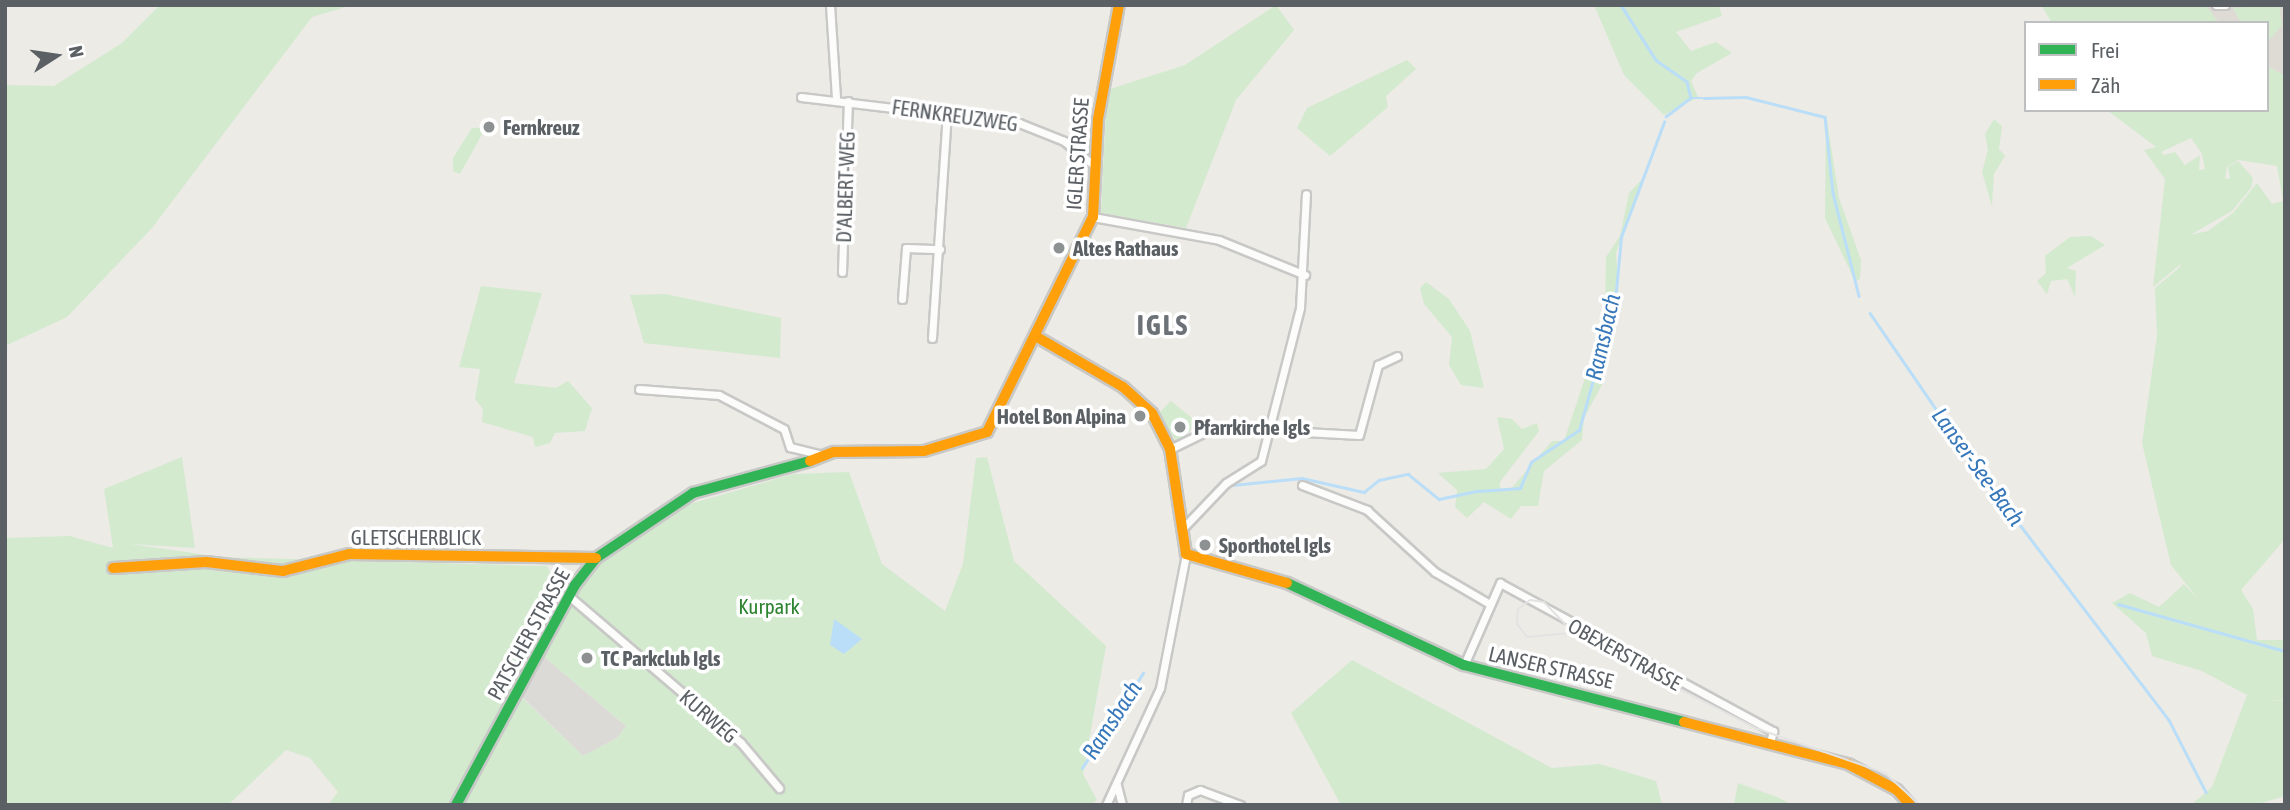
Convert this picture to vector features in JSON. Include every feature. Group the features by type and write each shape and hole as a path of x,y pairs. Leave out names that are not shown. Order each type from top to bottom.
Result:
{"main road":[{"name":"IGLER STRASSE","path":"1037,337 1093,217 1099,108 1114,7"},
{"path":"1037,337 1135,397 1152,413 1170,449 1185,554"},
{"name":"PATSCHER STRASSE","path":"456,805 569,596 596,558 686,496 764,478 823,455 912,452 979,438 1037,337"},
{"name":"GLETSCHERBLICK","path":"113,568 206,562 284,571 349,554 596,558"},
{"name":"LANSER STRASSE","path":"1185,554 1307,589 1464,665 1771,736 1848,764 1897,790 1910,805"}],"street":[{"path":"830,5 836,99"},
{"path":"2216,5 2225,5"},
{"name":"FERNKREUZWEG","path":"801,97 947,113 1043,131 1096,167"},
{"name":"D'ALBERT-WEG","path":"842,272 848,101"},
{"path":"932,338 947,113"},
{"path":"1183,528 1226,483 1255,470 1269,429 1305,275 1306,194"},
{"path":"1093,217 1219,240 1305,275"},
{"path":"902,299 906,248 940,249"},
{"path":"1170,449 1209,428 1359,435 1378,365 1397,356"},
{"name":"PATSCHER STRASSE","path":"639,389 719,395 784,429 790,447 823,455"},
{"path":"1302,485 1374,514 1435,572 1488,603 1464,665"},
{"path":"1106,805 1163,678 1185,554"},
{"name":"OBEXERSTRASSE","path":"1488,603 1500,583 1631,660 1771,736"},
{"name":"KURWEG","path":"569,596 741,743 779,789"},
{"path":"1117,785 1122,805"},
{"path":"1186,805 1188,795 1200,790 1240,805"}],"shaded area":[{"path":"2205,5 2285,5 2285,76 2269,67 2269,21 2217,21"},
{"path":"542,655 626,726 617,738 583,756 520,695"}],"green space":[{"path":"160,5 352,5 312,17 152,228 67,317 5,346 5,85 54,86 122,43"},
{"path":"1276,5 1294,30 1236,100 1186,228 1101,213 1107,90 1185,65"},
{"path":"1594,5 1719,5 1722,16 1676,32 1691,51 1716,42 1732,53 1697,73 1691,81 1698,97 1664,115 1624,75"},
{"path":"2041,5 2196,5 2207,7 2218,21 2051,21"},
{"path":"2279,5 2282,25 2269,41 2269,21 2240,21 2233,8"},
{"path":"1407,60 1416,69 1386,96 1388,107 1330,156 1297,128 1307,108"},
{"path":"2269,67 2285,76 2285,539 2241,590 2253,609 2257,640 2285,640 2285,700 2271,701 2285,701 2285,796 2255,805 2191,805 2212,787 2247,695 2202,671 2152,656 2146,633 2112,603 2130,593 2159,607 2184,584 2198,599 2171,565 2142,443 2157,336 2155,288 2181,264 2153,287 2165,179 2144,150 2156,147 2110,112 2269,112","holes":["2191,138 2202,154 2205,169 2199,170 2200,155 2185,165 2175,152 2164,155 2161,152","2238,160 2277,166 2283,201 2272,204 2257,183 2233,213 2208,231 2190,235 2232,211 2251,188 2253,178 2238,161 2228,167 2230,178 2225,179 2227,167"]},
{"path":"1826,114 1839,198 1861,260 1860,279 1855,281 1825,218"},
{"path":"1994,119 2002,126 1999,149 2005,156 1994,174 1992,206 1982,172 1988,150 1985,134"},
{"path":"486,127 460,174 453,171 453,158 472,128"},
{"path":"1643,178 1616,253 1619,301 1601,364 1603,383 1584,418 1582,440 1544,471 1538,506 1521,506 1511,519 1484,502 1467,518 1455,507 1457,490 1438,473 1486,469 1504,449 1497,417 1512,419 1522,429 1537,423 1539,431 1500,482 1500,491 1509,491 1552,441 1564,441 1605,318 1606,257 1620,236 1629,193"},
{"path":"2091,236 2105,245 2067,268 2076,271 2075,297 2067,279 2051,281 2047,294 2037,281 2046,273 2045,256 2070,237"},
{"path":"1426,282 1449,299 1470,331 1484,388 1461,385 1449,365 1452,337 1424,304 1420,288"},
{"path":"481,286 542,293 514,383 556,388 568,381 592,408 585,431 555,433 550,443 535,447 533,437 482,422 483,409 475,399 480,369 459,367"},
{"path":"665,294 781,318 780,358 644,343 630,295"},
{"path":"1171,401 1198,423 1178,443 1157,415"},
{"name":"Kurpark","path":"182,457 195,548 130,544 221,557 547,566 561,593 513,689 583,756 617,738 626,726 542,655 590,574 621,547 676,508 793,474 849,472 882,564 945,611 963,564 976,458 987,457 1014,561 1106,646 1083,774 1097,800 1090,805 328,805 338,792 310,758 286,750 228,805 5,805 5,538 70,536 113,548 104,489"},
{"path":"1352,660 1552,768 1600,764 1656,781 1662,805 1341,805 1291,713"},
{"path":"1738,783 1777,797 1793,805 1734,805"}],"water":[{"path":"834,619 862,639 844,654 830,645"}],"waterway":[{"name":"Ramsbach","path":"1621,5 1656,60 1687,82 1691,98 1666,117"},
{"name":"Lanser-See-Bach","path":"1704,98 1746,97 1825,117 1833,193 1859,296"},
{"name":"Lanser-See-Bach","path":"1691,98 1702,98"},
{"name":"Ramsbach","path":"1479,491 1520,488 1531,462 1579,430 1615,301 1621,237 1664,122"},
{"name":"Lanser-See-Bach","path":"1870,313 1978,470 2169,720 2206,792"},
{"name":"Ramsbach","path":"1233,485 1302,478 1364,492 1379,480 1408,474 1439,499"},
{"name":"Ramsbach","path":"1439,499 1478,491"},
{"name":"Lanser-See-Bach","path":"2118,604 2285,651"},
{"name":"Ramsbach","path":"1082,768 1143,673"}],"tram line":[{"path":"1627,662 1567,626 1544,602 1530,600 1518,609 1517,624 1527,637 1570,633 1758,729 1885,773 1920,805"}],"traffic: fast":[{"path":"456,805 575,585 596,558 693,493 810,461"},
{"path":"1287,583 1464,665 1684,722"}],"traffic: slow":[{"path":"810,461 834,452 924,451 987,432 1093,217 1098,119 1119,5"},
{"path":"1037,337 1123,387 1152,413 1170,449 1186,554 1287,583"},
{"path":"113,568 206,562 283,571 349,554 596,558"},
{"path":"1684,722 1848,764 1897,790 1910,805"}],"place":[{"name":"Fernkreuz","path":"489,127"},
{"name":"Altes Rathaus","path":"1059,248"},
{"name":"Hotel Bon Alpina","path":"1140,416"},
{"name":"Pfarrkirche Igls","path":"1180,427"},
{"name":"Sporthotel Igls","path":"1205,545"},
{"name":"TC Parkclub Igls","path":"587,658"}],"district":[{"name":"IGLS","path":"1163,325"}]}
